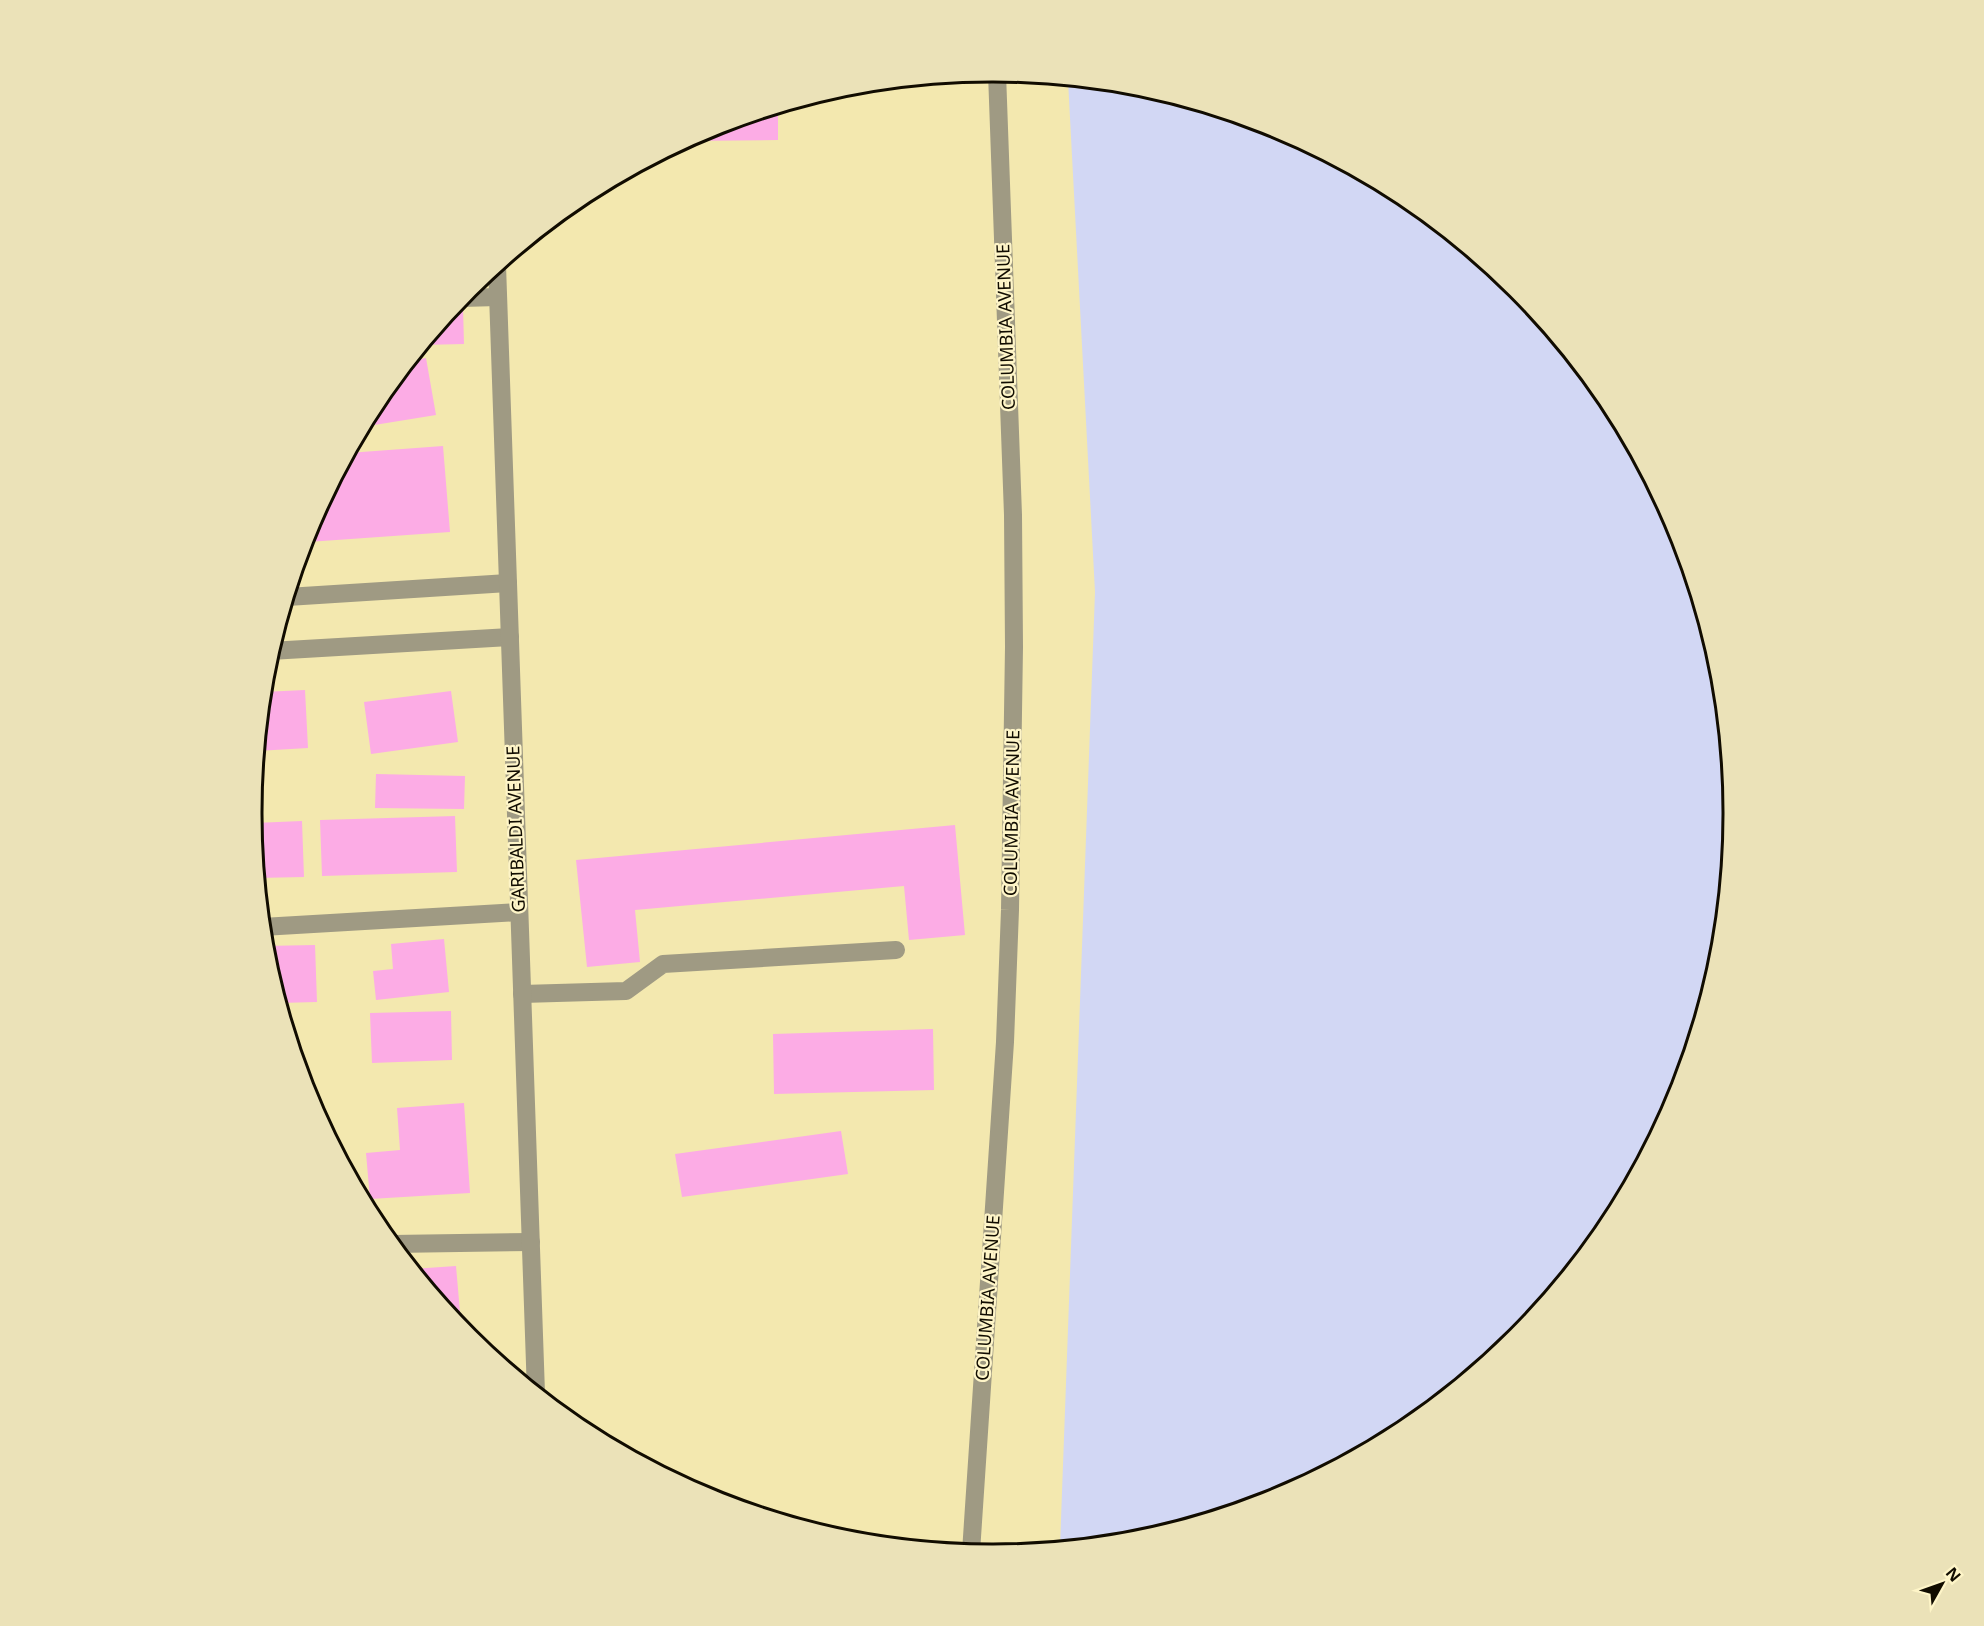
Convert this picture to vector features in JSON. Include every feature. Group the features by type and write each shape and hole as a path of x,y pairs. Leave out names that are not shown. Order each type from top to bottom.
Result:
{"street":[{"name":"COLUMBIA AVENUE","path":"972,1543 1005,1042 1010,898 1014,647 1013,515 997,82"},
{"name":"GARIBALDI AVENUE","path":"497,276 536,1384"},
{"path":"473,298 498,297"},
{"path":"294,597 508,583"},
{"path":"280,650 510,637"},
{"path":"271,926 519,912"},
{"path":"522,994 626,991 663,964 896,950"},
{"path":"402,1244 531,1242"}],"shaded area":[{"path":"1068,87 1135,97 1181,107 1272,138 1315,158 1357,180 1437,233 1509,296 1541,331 1572,368 1625,448 1667,533 1684,578 1698,624 1716,718 1723,813 1716,908 1698,1002 1684,1048 1667,1093 1625,1178 1572,1258 1541,1295 1509,1330 1437,1393 1357,1446 1315,1468 1272,1488 1181,1519 1135,1529 1060,1540 1095,592"}],"building":[{"path":"778,115 778,140 706,141"},
{"path":"463,309 464,344 431,345"},
{"path":"426,358 436,415 373,425 412,368 419,359"},
{"path":"443,446 450,532 314,542 357,452"},
{"path":"305,690 308,748 265,751 272,692"},
{"path":"451,691 458,742 371,754 364,702"},
{"path":"376,774 465,776 464,809 375,808"},
{"path":"455,816 457,872 322,876 320,820"},
{"path":"302,821 304,877 265,878 262,823"},
{"path":"955,825 965,935 909,940 904,886 635,910 640,962 587,967 576,860"},
{"path":"444,939 449,992 376,1000 373,971 393,969 391,944"},
{"path":"315,945 317,1002 286,1003 274,946"},
{"path":"451,1011 452,1060 372,1063 370,1013"},
{"path":"933,1029 934,1090 774,1094 773,1034"},
{"path":"464,1103 470,1193 372,1199 370,1195 366,1153 400,1150 397,1108"},
{"path":"841,1131 848,1174 682,1197 675,1154"},
{"path":"456,1266 460,1312 443,1295 421,1268"}]}
